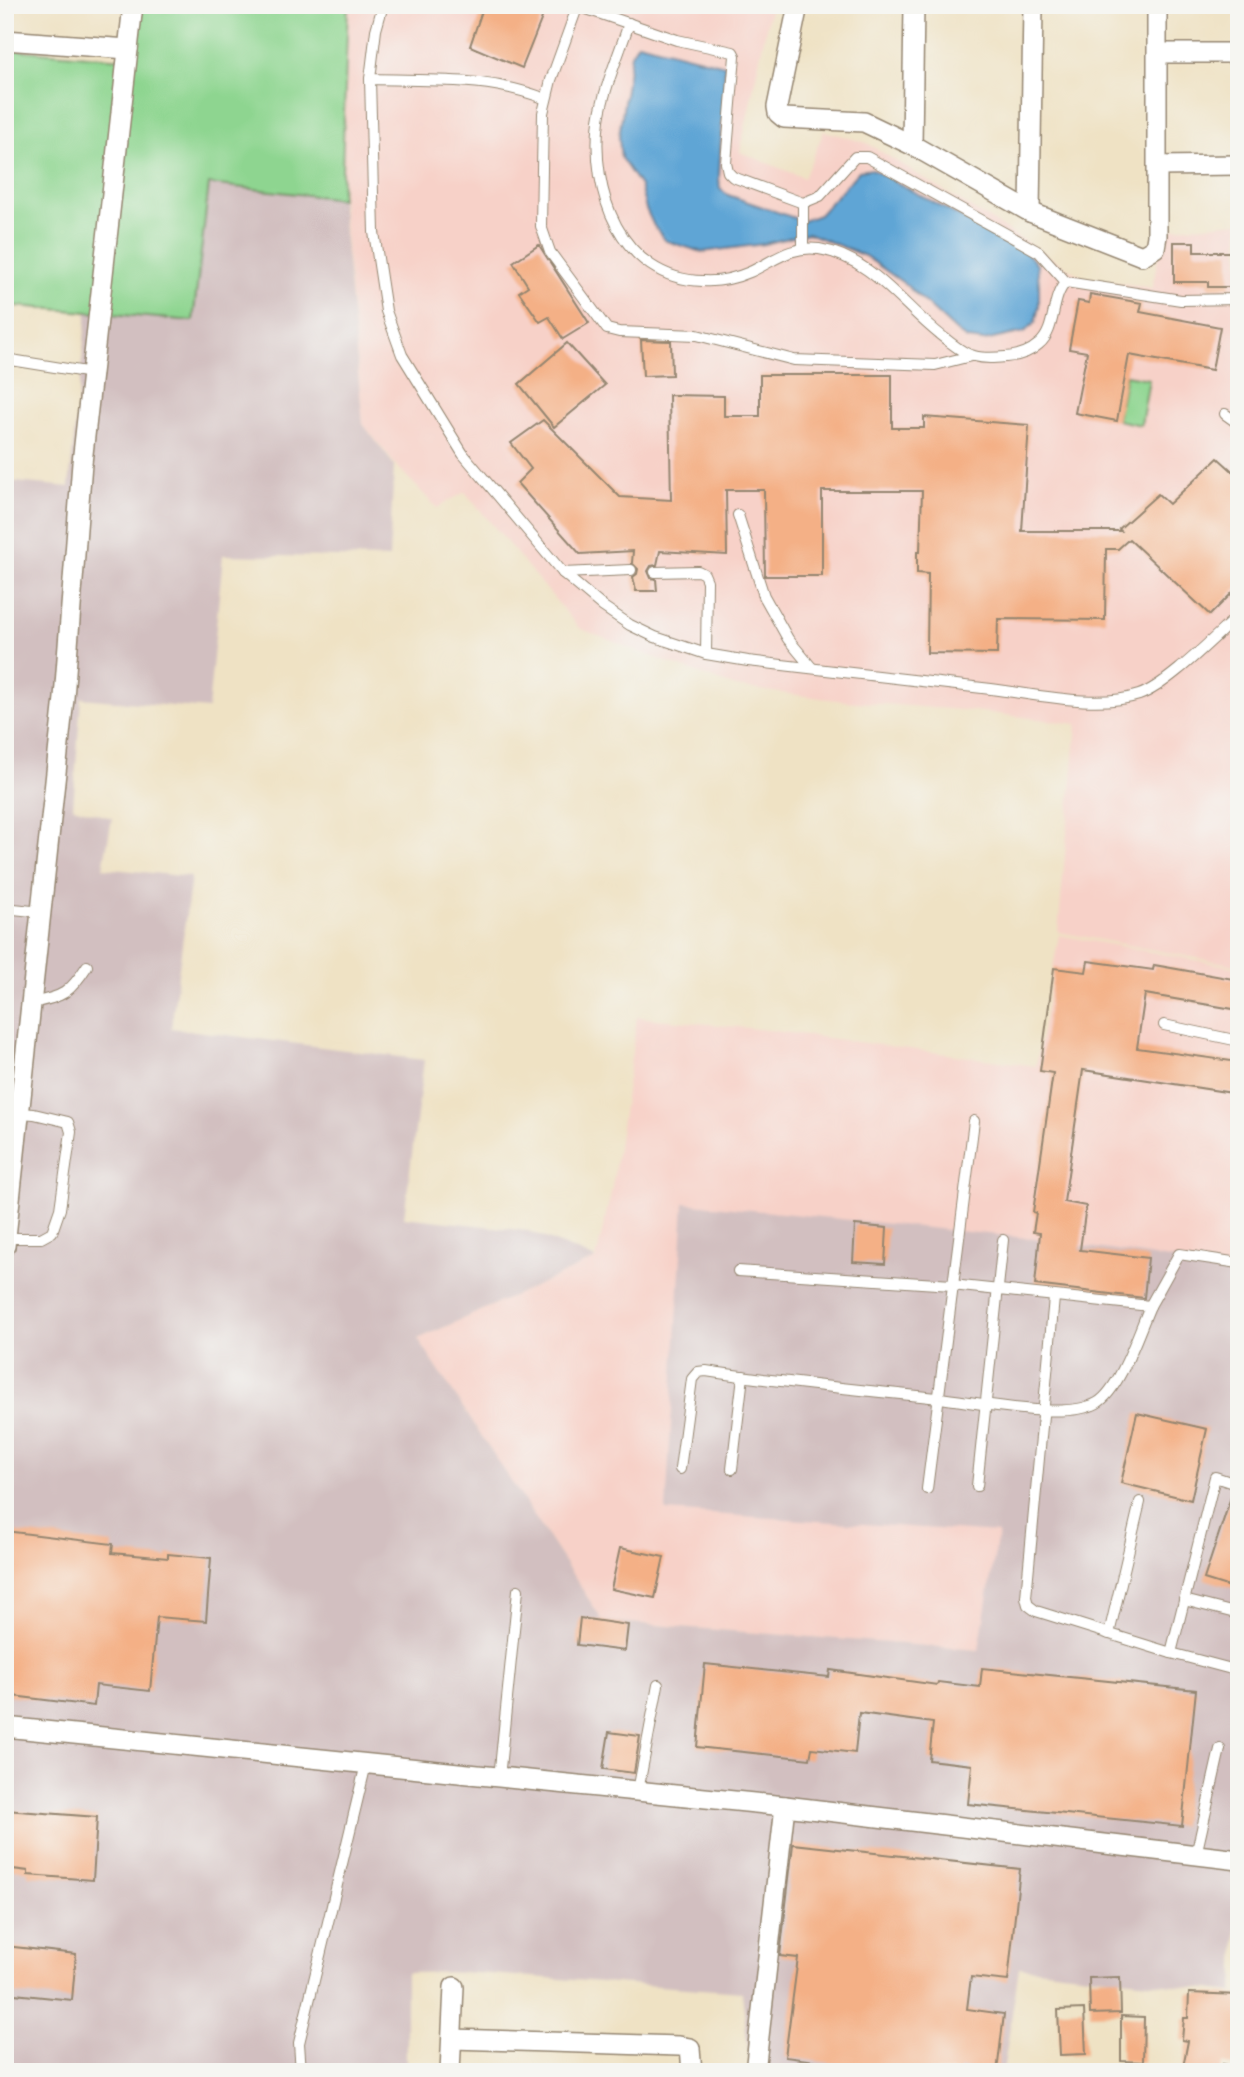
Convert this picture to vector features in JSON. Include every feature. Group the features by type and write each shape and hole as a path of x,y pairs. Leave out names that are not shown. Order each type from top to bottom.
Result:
{"street":[{"path":"6,1242 9,1185 20,1113 64,698 82,463 132,5"},
{"path":"798,5 777,107 778,114 784,118 864,122 912,145 1030,212 1142,256 1155,248 1158,166 1157,5"},
{"path":"912,145 914,5"},
{"path":"1030,212 1033,5"},
{"path":"5,40 128,49"},
{"path":"1158,53 1239,53"},
{"path":"1158,166 1239,165"},
{"path":"5,1727 785,1806 1239,1860"},
{"path":"755,2072 785,1806"},
{"path":"450,2072 454,1987"},
{"path":"452,2039 679,2046 690,2048 692,2072"}],"lane":[{"path":"383,5 376,30 370,79 374,232 386,311 402,355 463,454 563,573 602,606 630,625 655,637 706,653 1049,696 1120,699 1142,694 1163,680 1239,615"},
{"path":"1066,282 1060,288 1049,328 1042,342 1020,356 971,356 935,365 794,360 696,335 619,332 607,329 550,252 544,238 540,211 543,113 578,6 677,40 733,52 735,56 726,163 728,172 733,177 803,203 820,196 855,158 867,157 1039,252 1066,282 1181,300 1239,299"},
{"path":"629,23 602,103 597,142 607,208 618,231 635,253 658,270 702,281 727,279 750,272 804,243 861,266 897,294 928,326 971,356"},
{"path":"370,79 469,81 519,89 546,99"},
{"path":"803,203 804,243"},
{"path":"5,359 92,373"},
{"path":"1225,414 1239,424"},
{"path":"738,515 764,596 788,639 812,668"},
{"path":"563,573 631,570"},
{"path":"655,572 698,571 704,575 707,581 706,653"},
{"path":"5,908 41,912"},
{"path":"32,1003 58,998 73,988 87,966"},
{"path":"1164,1026 1239,1041"},
{"path":"6,1242 41,1238 52,1232 60,1209 71,1132 68,1122 20,1113"},
{"path":"927,1489 974,1121"},
{"path":"977,1486 1003,1240"},
{"path":"680,1469 692,1379 698,1372 1042,1410 1077,1409 1097,1402 1114,1388 1150,1306 1179,1254 1239,1263"},
{"path":"738,1271 952,1285 1054,1298 1150,1306"},
{"path":"1054,1298 1026,1597 1028,1605 1036,1611 1109,1634 1239,1671"},
{"path":"732,1468 743,1376"},
{"path":"1171,1653 1215,1477 1239,1485"},
{"path":"1109,1634 1140,1502"},
{"path":"499,1777 518,1590"},
{"path":"1184,1600 1239,1614"},
{"path":"638,1791 658,1685"},
{"path":"1196,1855 1220,1749"},
{"path":"301,2072 299,2043 366,1765"}],"shaded area":[{"path":"349,5 771,5 740,152 804,178 824,131 867,143 1082,277 1152,288 1164,229 1239,222 1239,966 1058,932 1077,724 975,711 844,701 736,687 642,653 579,628 465,492 437,508 394,463 363,424 342,200"},
{"path":"209,184 341,199 363,424 394,465 389,558 223,555 208,709 81,698 73,807 112,818 103,868 191,877 171,1028 424,1060 404,1217 528,1231 596,1259 418,1339 603,1621 979,1650 998,1533 666,1511 684,1203 1026,1238 1239,1269 1239,1855 1234,1992 1019,1967 1003,2072 804,2072 750,2068 742,1992 462,1972 406,1973 406,2072 5,2072 5,481 69,487 87,311 193,320"},
{"path":"1059,935 1239,968 1239,1705 979,1650 603,1621 418,1339 596,1259 612,1188 637,1017 768,1030 1036,1066"}],"green space":[{"path":"128,5 348,5 341,199 209,184 193,321 5,305 5,49 123,59"},
{"path":"1126,375 1149,379 1141,425 1117,420"}],"water":[{"path":"638,43 725,65 719,177 720,189 728,195 803,221 819,215 859,171 872,169 1027,253 1037,264 1039,306 1035,323 1024,332 984,341 967,339 905,284 865,256 808,233 764,244 702,252 666,241 654,226 640,186 621,158 619,137 631,54"}],"building":[{"path":"484,5 547,5 522,68 470,46"},
{"path":"1174,242 1194,242 1194,252 1230,252 1230,287 1208,287 1208,282 1174,282"},
{"path":"539,245 589,323 563,339 549,317 540,322 519,292 528,286 513,262"},
{"path":"1090,294 1142,303 1140,312 1220,327 1212,370 1129,355 1117,421 1075,413 1087,352 1069,349 1078,301 1089,303"},
{"path":"641,340 671,341 672,375 643,376"},
{"path":"567,343 605,385 554,427 519,384"},
{"path":"760,375 892,375 892,428 924,428 924,417 1029,425 1022,531 1121,531 1119,529 1158,494 1169,504 1218,458 1239,477 1239,586 1210,615 1129,539 1118,549 1106,549 1105,620 998,619 997,654 927,653 928,574 917,573 922,491 822,491 822,576 765,576 764,490 726,490 727,555 660,551 657,565 651,566 648,571 651,578 656,579 657,591 636,591 633,577 638,569 632,563 633,551 580,554 517,483 531,469 511,443 543,420 620,497 671,500 669,395 724,396 724,416 760,416"},
{"path":"1088,961 1153,970 1154,965 1239,980 1239,1010 1145,994 1137,1048 1239,1062 1239,1094 1083,1070 1064,1202 1086,1206 1080,1250 1148,1258 1144,1298 1035,1285 1040,1233 1033,1232 1036,1213 1033,1212 1053,1073 1040,1071 1054,968 1086,972"},
{"path":"855,1225 887,1228 885,1264 853,1262"},
{"path":"1137,1413 1207,1429 1191,1500 1121,1483"},
{"path":"1233,1491 1239,1492 1239,1590 1204,1579"},
{"path":"5,1531 113,1544 112,1553 168,1558 168,1554 211,1558 206,1621 157,1617 150,1691 96,1685 94,1706 5,1695"},
{"path":"620,1548 664,1557 655,1598 611,1589"},
{"path":"580,1618 628,1625 625,1651 577,1645"},
{"path":"705,1664 829,1677 830,1670 937,1685 938,1682 980,1687 982,1668 1196,1690 1182,1826 968,1804 972,1765 929,1760 933,1723 859,1713 855,1753 812,1748 810,1759 697,1747"},
{"path":"609,1732 640,1736 634,1773 603,1769"},
{"path":"5,1810 97,1817 93,1880 28,1875 28,1871 5,1868"},
{"path":"793,1844 1020,1869 1008,1981 971,1977 967,2009 1004,2014 997,2072 959,2069 958,2072 898,2072 785,2057 798,1958 780,1956"},
{"path":"5,1946 76,1954 72,2000 5,1993"},
{"path":"1120,1977 1121,2013 1090,2014 1089,1978"},
{"path":"1189,1993 1239,1995 1239,2068 1223,2064 1221,2072 1182,2072 1188,2041 1182,2040 1184,2018 1188,2018"},
{"path":"1084,2009 1086,2054 1060,2055 1058,2010"},
{"path":"1121,2016 1144,2017 1143,2062 1121,2061"}]}
